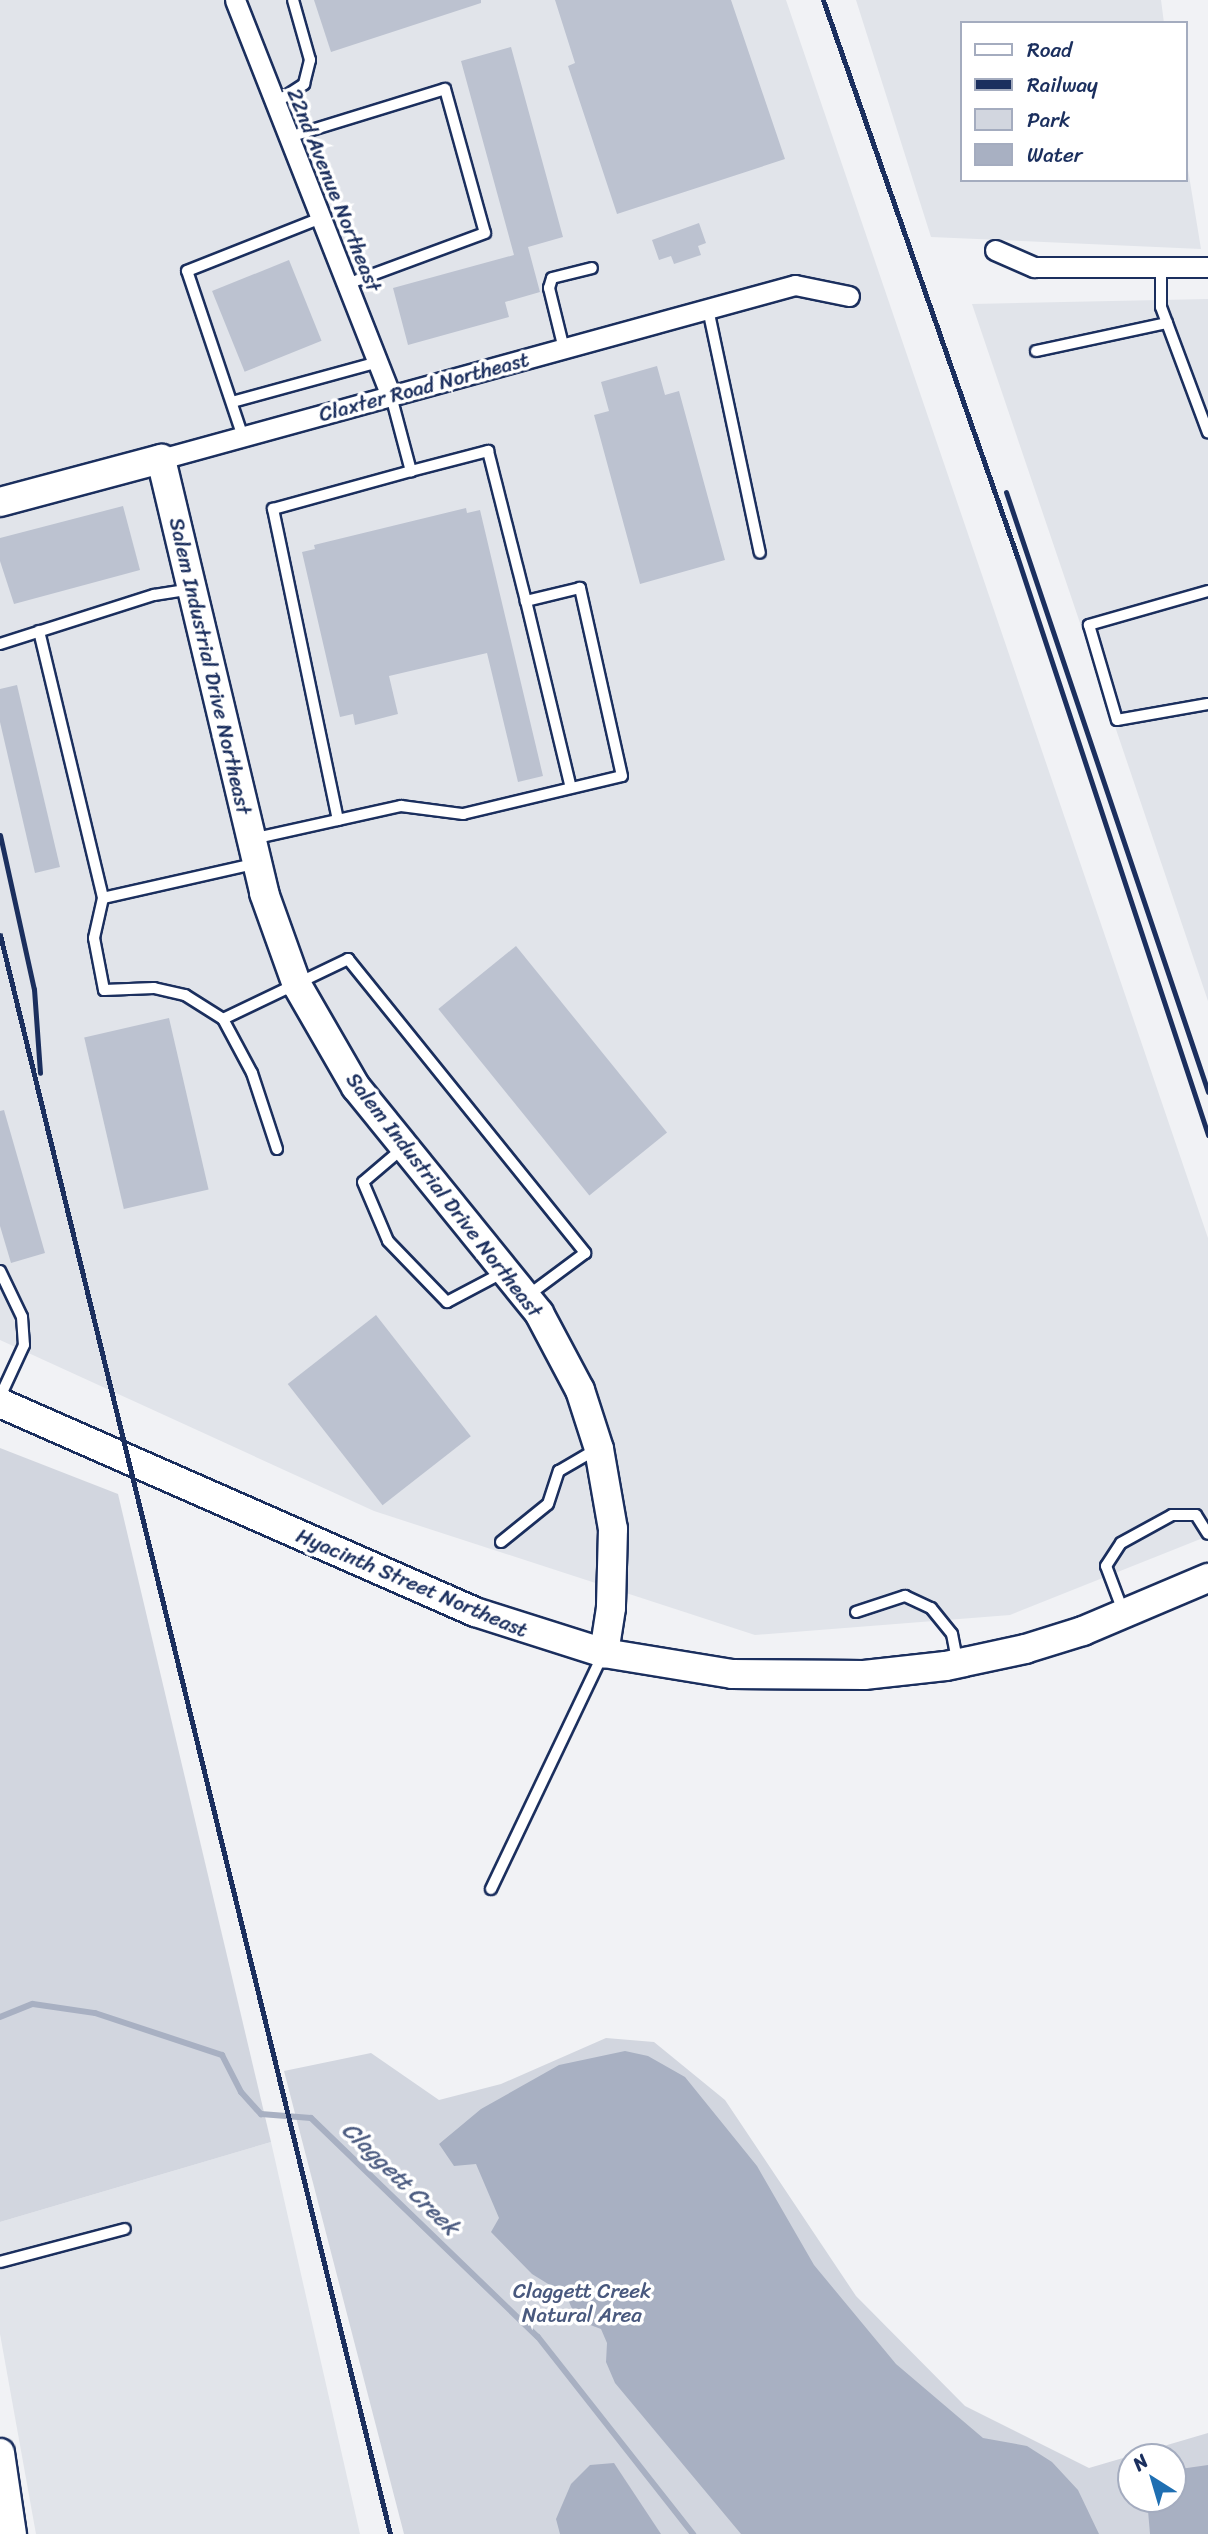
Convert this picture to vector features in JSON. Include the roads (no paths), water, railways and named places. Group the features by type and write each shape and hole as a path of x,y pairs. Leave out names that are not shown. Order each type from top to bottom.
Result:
{"street":[{"name":"22nd Avenue Northeast","path":"235,0 391,396"},
{"path":"995,250 1034,267 1208,267"},
{"name":"Claxter Road Northeast","path":"0,502 795,285 849,296"},
{"name":"Salem Industrial Drive Northeast","path":"161,459 254,851 298,985 344,1068 404,1148 508,1269 527,1296 580,1390 599,1449 613,1529 611,1608 604,1653"},
{"name":"Hyacinth Street Northeast","path":"0,1403 416,1588 539,1636 604,1653 732,1674 784,1677 899,1673 958,1664 1025,1649 1124,1614 1208,1578"},
{"path":"0,2453 12,2534"}],"lane":[{"path":"275,103 304,84 310,60 293,0"},
{"path":"289,137 445,89 485,233 346,284"},
{"path":"243,437 187,271 321,218"},
{"path":"1161,267 1161,307 1208,433"},
{"path":"564,349 549,288 552,278 592,268"},
{"path":"708,309 760,553"},
{"path":"1036,351 1167,323"},
{"path":"232,402 378,362"},
{"path":"391,396 411,471"},
{"path":"338,820 273,509 488,451 571,788"},
{"path":"103,898 254,851 338,820 401,806 463,814 622,776 580,588 526,601"},
{"path":"0,644 154,595 192,589"},
{"path":"1208,591 1089,625 1117,720 1208,704"},
{"path":"39,631 103,898 94,938 104,990 154,988 185,995 223,1019 252,1073 277,1149"},
{"path":"223,1019 298,985 348,958 584,1253 527,1296"},
{"path":"404,1148 363,1182 388,1241 447,1301 508,1269"},
{"path":"0,1271 22,1317 24,1345 0,1397"},
{"path":"501,1542 548,1504 559,1471 599,1449"},
{"path":"1124,1614 1106,1566 1121,1543 1172,1515 1196,1515 1208,1534"},
{"path":"856,1612 905,1596 932,1608 952,1634 958,1664"},
{"path":"491,1889 604,1653"},
{"path":"0,2262 125,2229"}],"water":[{"path":"625,2051 648,2056 685,2077 757,2166 814,2265 896,2364 983,2438 1027,2446 1052,2462 1078,2490 1099,2534 741,2534 615,2383 606,2362 607,2343 601,2329 577,2320 566,2295 532,2274 491,2232 499,2218 476,2164 454,2166 439,2144 481,2109 559,2065"},
{"path":"614,2463 661,2534 560,2534 556,2519 571,2484 590,2465"},
{"path":"1208,2465 1208,2534 1150,2534 1148,2513 1187,2513 1187,2468"}],"waterway":[{"name":"Claggett Creek","path":"0,2017 33,2004 95,2013 222,2055 241,2092 261,2114 311,2118 538,2337 693,2534"}],"railway":[{"path":"823,0 1017,556 1208,1135"},
{"path":"1006,492 1208,1092"},
{"path":"0,835 34,989 40,1073"},
{"path":"0,935 390,2534"}],"park label":[{"name":"Claggett Creek Natural Area","path":"582,2303"}]}
